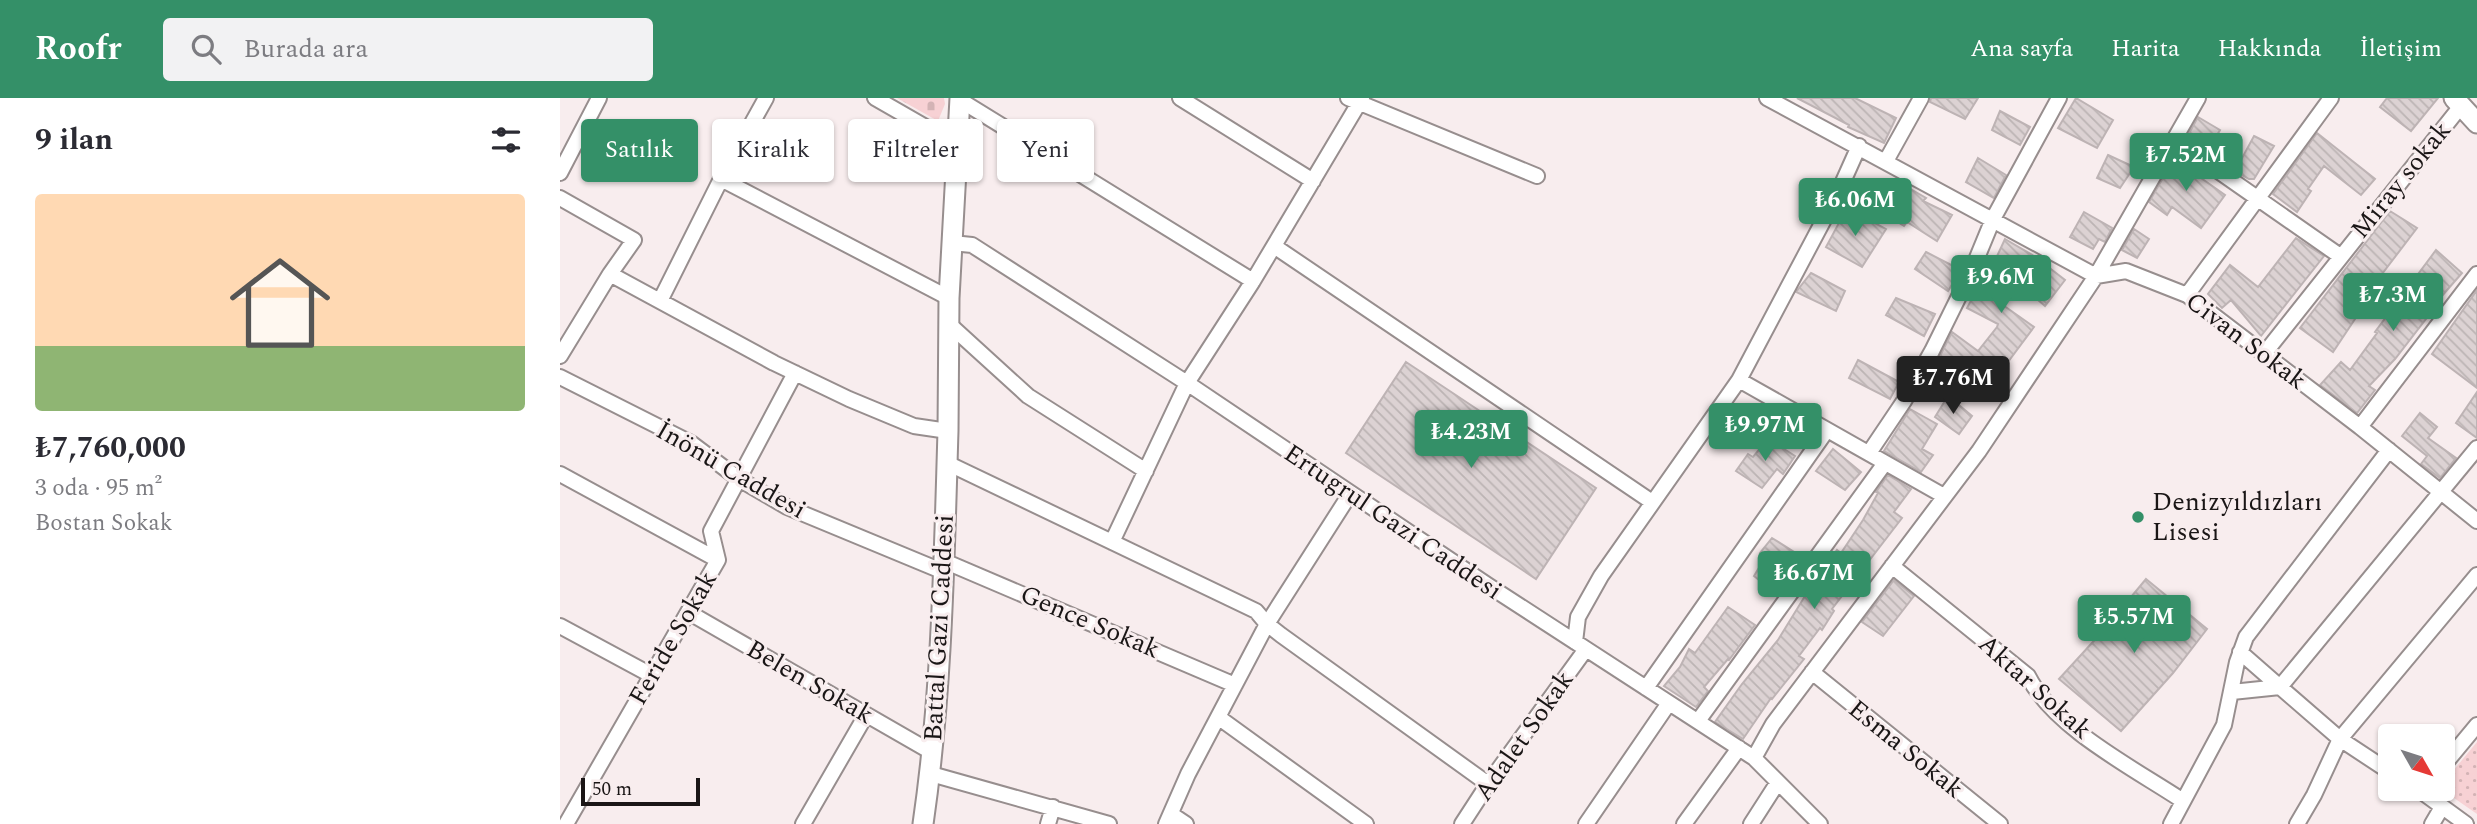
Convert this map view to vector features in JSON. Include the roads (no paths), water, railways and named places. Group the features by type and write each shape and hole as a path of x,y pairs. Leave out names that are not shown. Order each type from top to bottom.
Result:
{"street":[{"path":"560,173 599,98"},
{"path":"755,119 766,98"},
{"path":"875,98 912,119"},
{"path":"1180,98 1313,181"},
{"path":"1886,161 1921,98"},
{"path":"1869,453 1904,401 1932,351 1972,270 1993,219 2059,98"},
{"path":"1754,758 1773,724 1979,451 2096,275 2198,98"},
{"path":"2187,295 2331,98"},
{"path":"960,99 1253,281"},
{"name":"Battal Gazi Caddesi","path":"959,119 960,99"},
{"path":"1112,542 1187,383 1313,181 1356,100 1537,176"},
{"path":"1777,100 2096,275"},
{"path":"2457,102 2477,123"},
{"name":"Miray sokak","path":"2264,354 2457,102"},
{"path":"2174,140 2340,256"},
{"name":"Adalet Sokak","path":"1462,824 1581,645 1578,617 1601,576 1739,380 1838,193 1859,146"},
{"path":"660,301 720,182"},
{"path":"728,182 949,298"},
{"name":"Battal Gazi Caddesi","path":"923,824 933,753 944,566 949,298 955,182"},
{"path":"560,198 634,240 560,356"},
{"name":"Ertugrul Gazi Caddesi","path":"952,243 972,245 1187,383 1350,494 1754,758 1820,824"},
{"path":"1274,246 1652,502"},
{"name":"Civan Sokak","path":"2096,275 2126,271 2187,295 2360,427 2477,521"},
{"path":"610,274 796,373 914,426 948,431"},
{"path":"2360,427 2477,274"},
{"path":"950,325 1028,397 1146,471"},
{"name":"Feride Sokak","path":"566,824 718,560 711,531 796,373"},
{"name":"İnönü Caddesi","path":"560,377 691,443 739,478 787,507 944,566"},
{"path":"1739,380 1944,496"},
{"path":"1646,688 1827,430"},
{"path":"2232,692 2280,687 2477,448"},
{"path":"2171,824 2224,725 2246,637 2389,450"},
{"path":"947,463 1256,611 1267,624 1488,784"},
{"path":"1698,721 1885,463"},
{"path":"560,474 718,560"},
{"path":"1186,824 1168,819 1218,717 1267,624 1350,494"},
{"name":"Gence Sokak","path":"944,566 1235,685"},
{"name":"Aktar Sokak","path":"1892,566 2028,676 2037,694 2076,730 2183,801"},
{"path":"2297,824 2340,739 2477,575"},
{"name":"Belen Sokak","path":"688,612 933,753"},
{"path":"560,626 652,675"},
{"path":"2241,652 2340,739 2378,764"},
{"name":"Esma Sokak","path":"1812,672 2000,824"},
{"path":"1586,824 1669,703"},
{"path":"803,824 866,715"},
{"path":"1218,717 1366,824"},
{"path":"2455,752 2477,725"},
{"path":"1684,824 1739,748"},
{"path":"931,774 1109,824"},
{"path":"1751,824 1778,782"},
{"path":"2436,802 2466,824"},
{"path":"1048,824 1053,807"},
{"path":"2432,824 2442,807"}],"place":[{"name":"Denizyıldızları Lisesi","path":"2138,517"}]}
